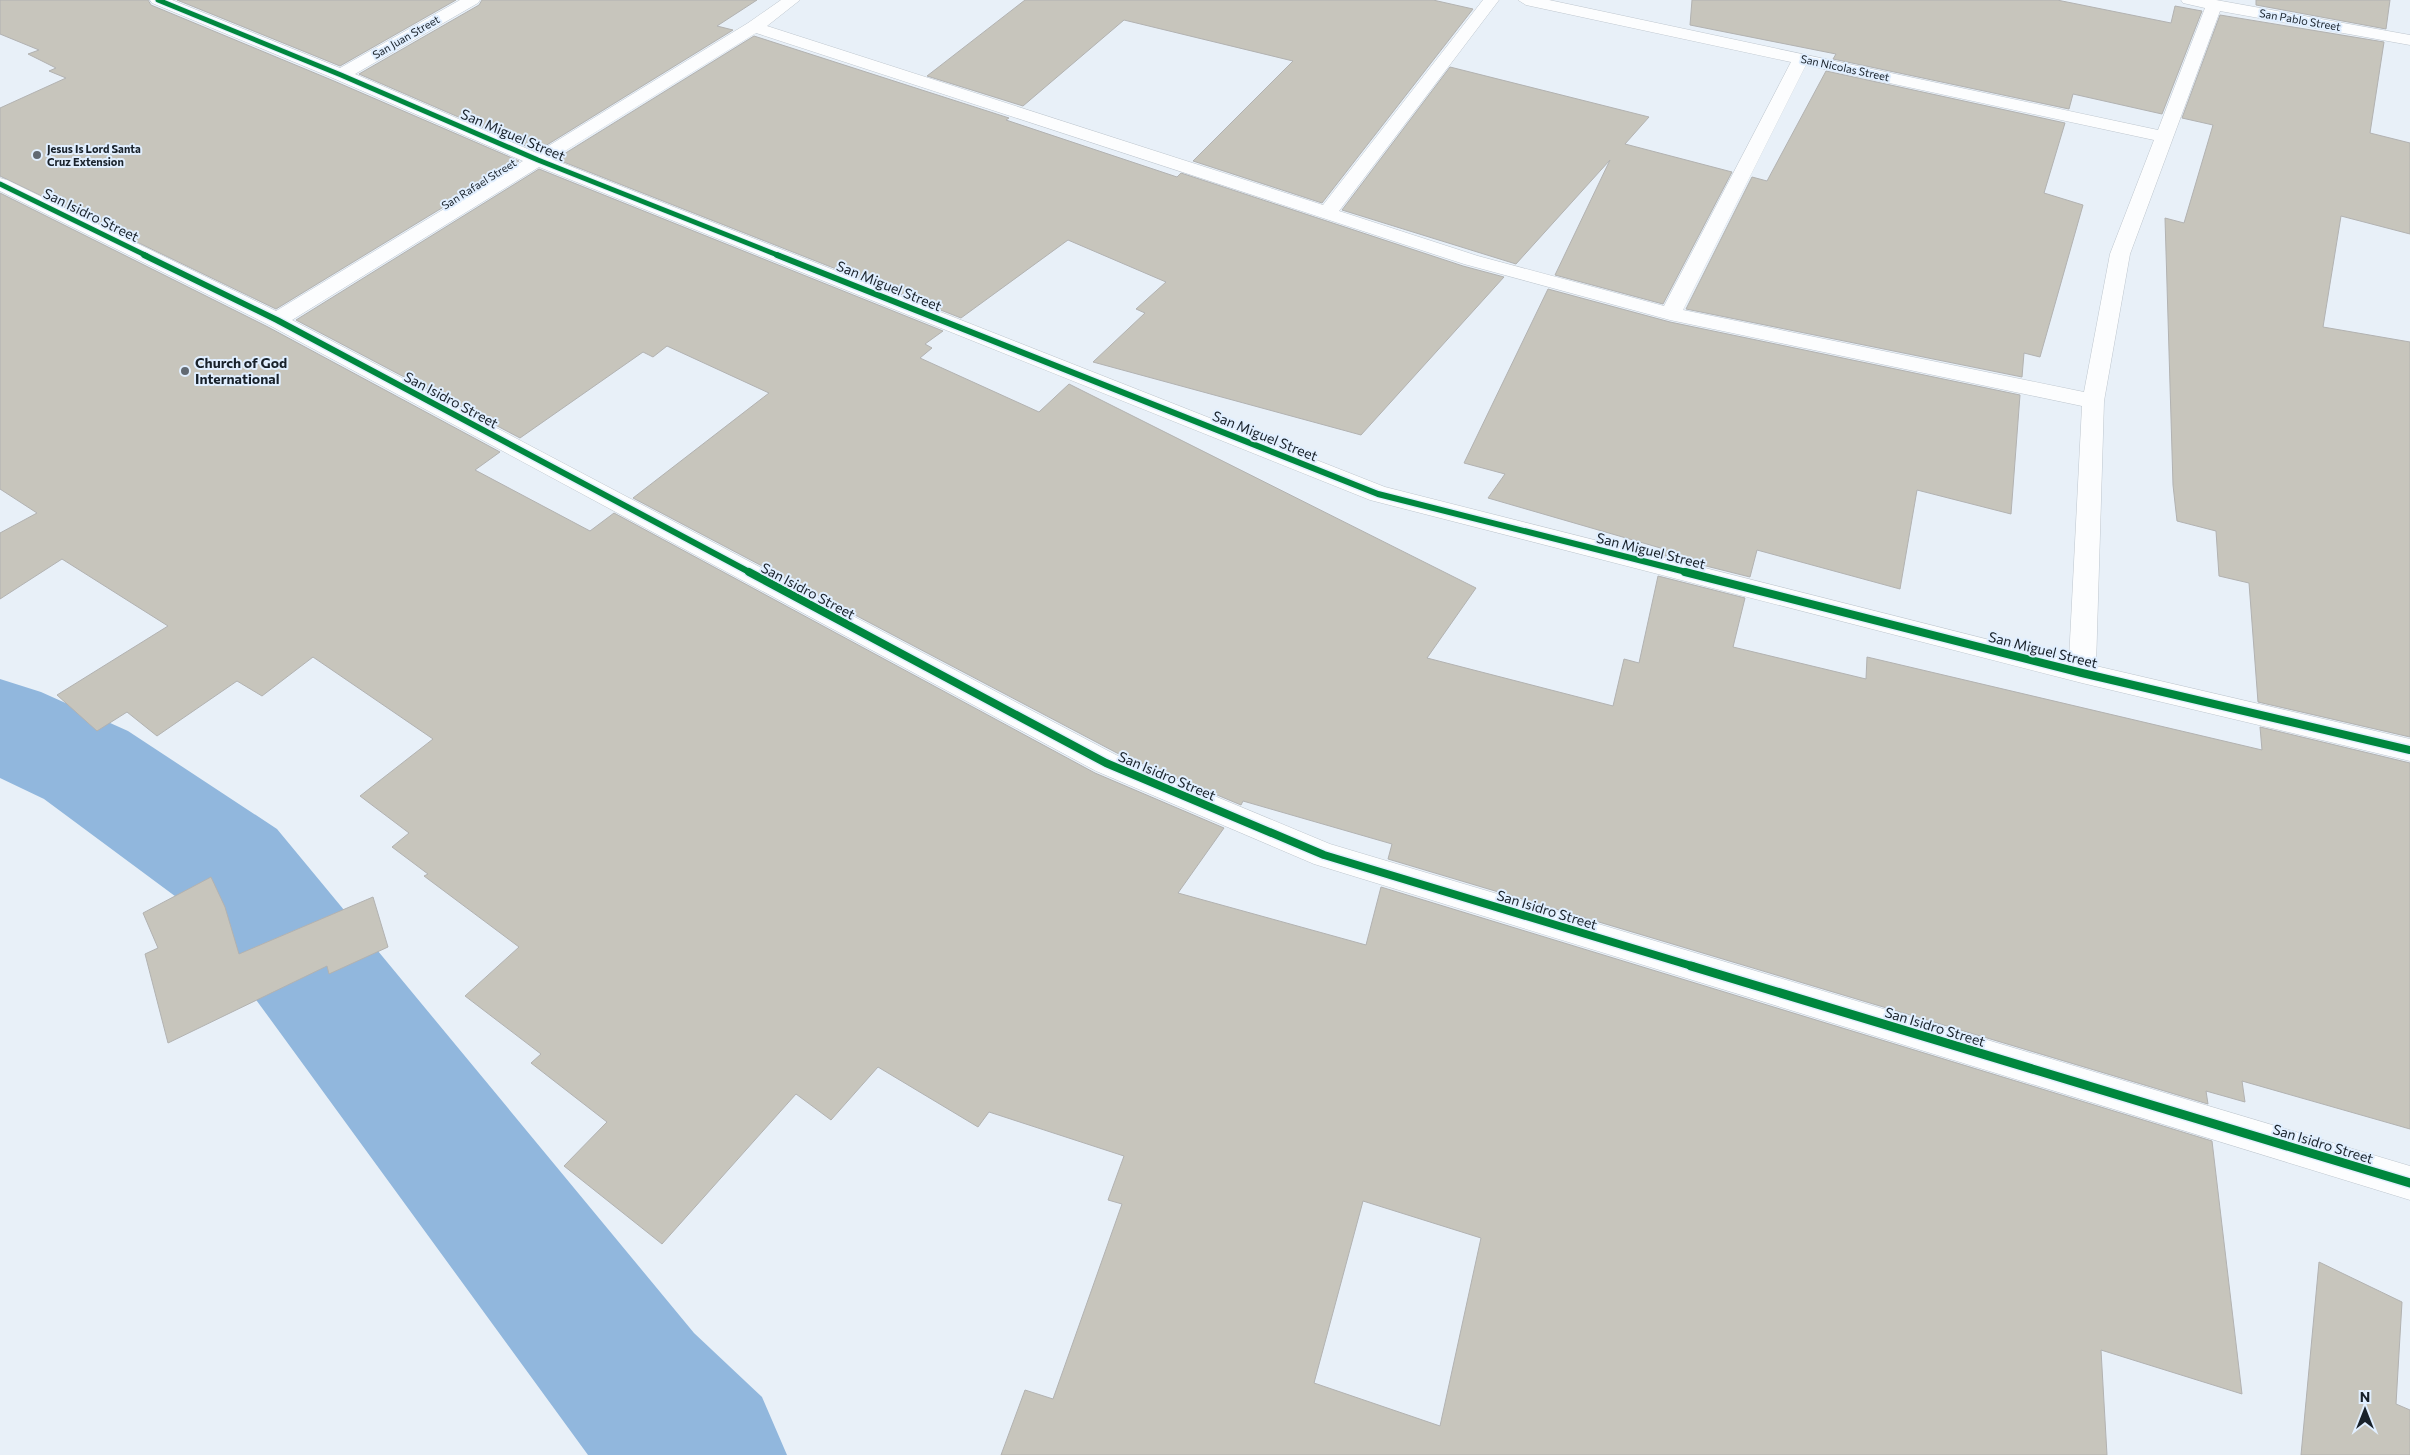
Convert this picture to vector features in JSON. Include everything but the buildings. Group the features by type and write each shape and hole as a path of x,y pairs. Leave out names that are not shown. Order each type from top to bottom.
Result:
{"street":[{"name":"San Miguel Street","path":"158,0 340,75 538,160 1378,494 2082,673 2410,750"},
{"name":"San Juan Street","path":"340,75 472,0"},
{"name":"San Rafael Street","path":"277,320 390,253 754,28 792,0"},
{"path":"1326,214 1491,0"},
{"name":"San Nicolas Street","path":"1526,0 2164,137"},
{"name":"San Pablo Street","path":"2189,0 2410,40"},
{"path":"2082,673 2093,401 2120,254 2214,5"},
{"path":"754,28 1471,260 1670,314 2093,401"},
{"path":"1670,314 1801,59"},
{"name":"San Isidro Street","path":"0,184 277,320 1106,764 1324,855 2410,1183"}],"waterway":[{"path":"0,725 86,765 232,867 637,1390 704,1455"}],"cycle path":[{"path":"158,0 341,75 538,160 1378,494 2082,673 2410,750"},
{"path":"0,184 277,320 1106,763 1324,855 2410,1183"}],"place":[{"name":"Jesus Is Lord Santa Cruz Extension","path":"37,155"},
{"name":"Church of God International","path":"185,371"}]}
